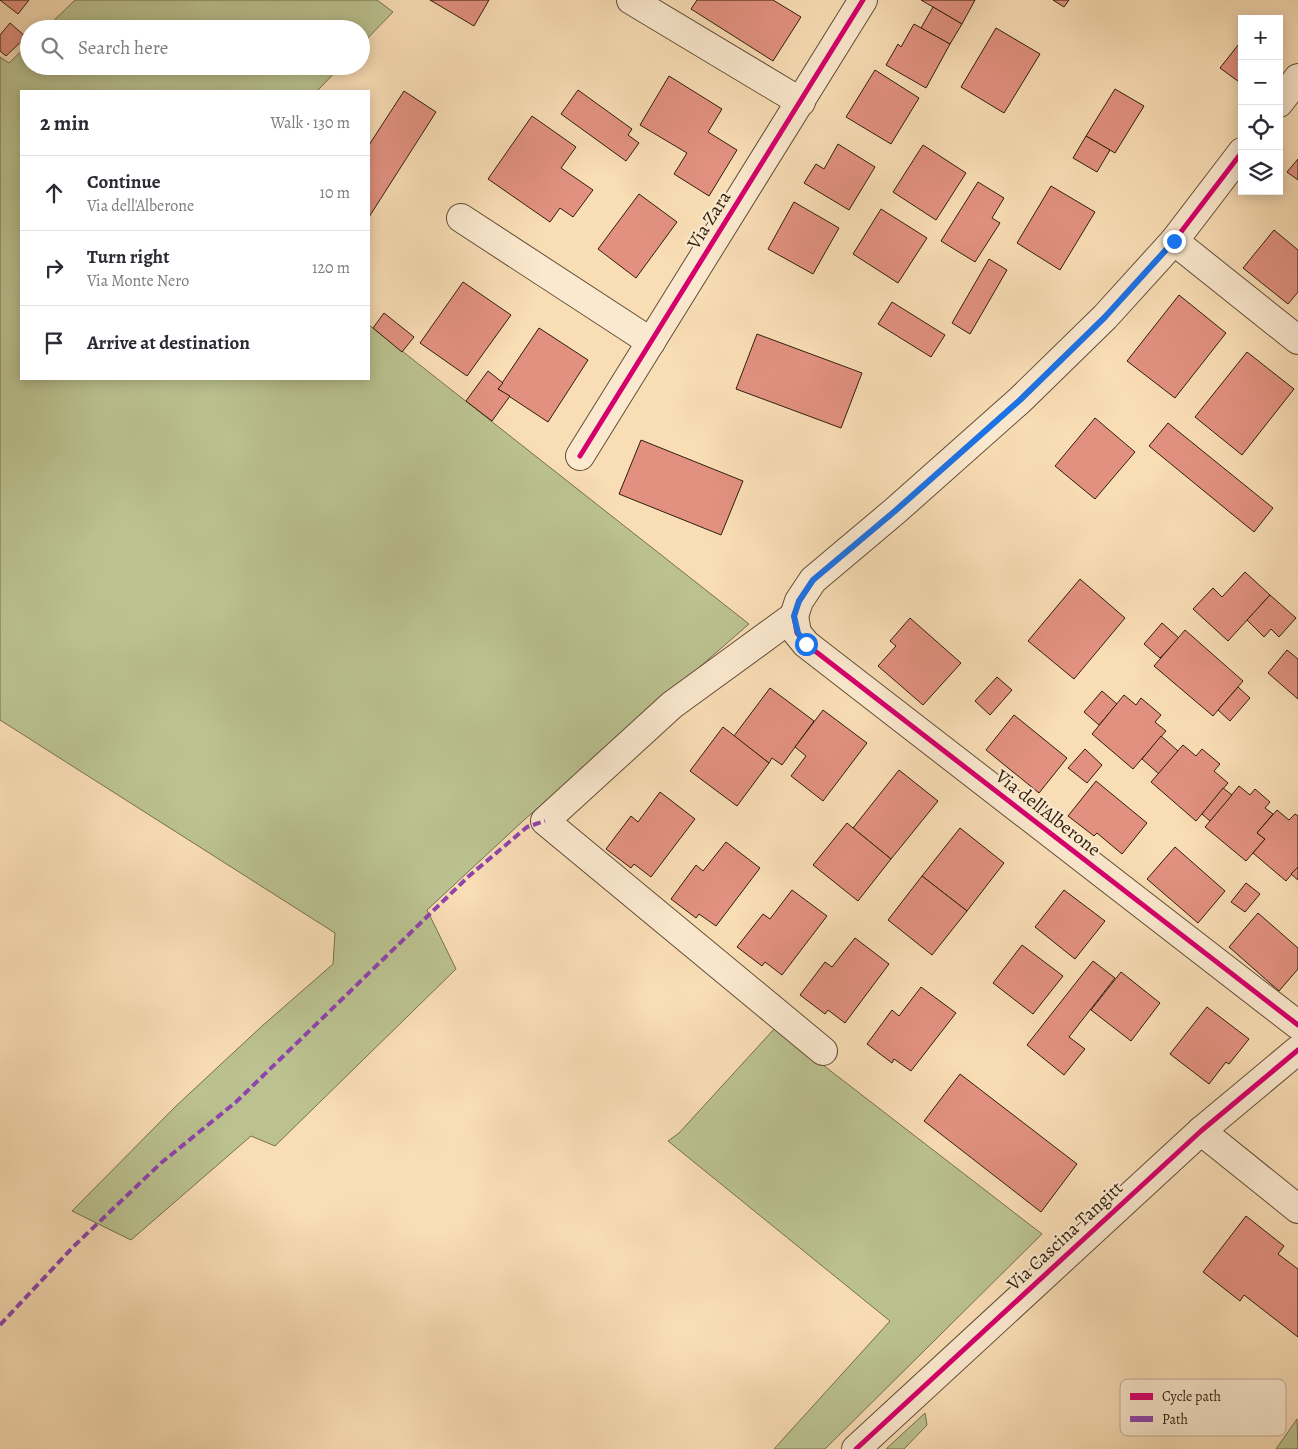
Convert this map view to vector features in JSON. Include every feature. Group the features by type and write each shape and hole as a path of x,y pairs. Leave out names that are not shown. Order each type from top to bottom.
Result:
{"street":[{"path":"631,0 801,102"},
{"name":"Via Zara","path":"580,456 863,0"},
{"path":"1283,98 1298,78"},
{"path":"823,1051 545,821 672,705 794,616 799,601 813,580 895,511 1020,400 1105,317 1174,241 1238,157"},
{"path":"461,218 651,342"},
{"path":"1174,241 1298,340"},
{"name":"Via dell'Alberone","path":"794,616 798,633 806,644 1298,1025"},
{"name":"Via Cascina Tangitt","path":"856,1449 1201,1131 1298,1050"},
{"path":"1201,1131 1298,1208"}],"green space":[{"path":"75,0 377,0 393,12 370,36 370,20 54,20"},
{"path":"20,53 20,75 332,75 318,90 20,90 20,380 370,380 370,326 749,624 524,820 427,910 456,969 275,1146 251,1136 131,1240 72,1211 176,1106 262,1026 333,964 335,933 0,720 0,57 9,63"},
{"path":"775,1028 1042,1234 825,1449 774,1449 890,1321 668,1141 679,1133"},
{"path":"925,1413 927,1425 904,1449 886,1449"},
{"path":"1297,1419 1298,1449 1276,1449"}],"building":[{"path":"0,0 29,0 18,14"},
{"path":"430,0 489,0 474,26"},
{"path":"697,0 773,0 801,17 773,61 691,9"},
{"path":"921,0 975,0 962,24"},
{"path":"1053,0 1069,0 1064,7"},
{"path":"933,7 962,24 950,44 921,28"},
{"path":"10,23 20,32 20,43 6,56 0,51 0,35"},
{"path":"914,24 950,44 926,88 886,65 898,44 901,47"},
{"path":"996,28 1040,54 1004,113 961,87"},
{"path":"1238,45 1238,81 1220,68"},
{"path":"875,70 919,98 891,144 846,117"},
{"path":"669,76 722,109 708,132 737,150 709,196 674,174 687,153 640,125"},
{"path":"1115,89 1144,106 1115,153 1086,136"},
{"path":"578,90 632,129 628,135 639,143 626,161 561,114"},
{"path":"404,91 436,112 370,215 370,143"},
{"path":"532,116 576,147 561,168 593,190 573,217 560,208 550,222 488,179"},
{"path":"1086,136 1110,150 1097,172 1073,158"},
{"path":"838,144 875,167 849,210 804,183 816,164 824,169"},
{"path":"923,145 966,173 936,220 893,192"},
{"path":"1298,159 1298,180 1287,172"},
{"path":"978,182 1004,198 992,218 1000,223 975,262 941,241"},
{"path":"1051,186 1095,212 1060,270 1017,243"},
{"path":"639,194 677,222 636,278 598,249"},
{"path":"794,202 839,228 813,274 768,249"},
{"path":"881,209 927,238 898,283 853,254"},
{"path":"1274,230 1298,250 1298,292 1288,304 1243,268"},
{"path":"989,259 1007,270 970,334 952,323"},
{"path":"463,282 511,315 467,376 420,343"},
{"path":"1179,295 1226,333 1175,398 1127,361"},
{"path":"892,302 945,335 931,357 878,324"},
{"path":"384,313 414,337 402,352 373,328"},
{"path":"539,328 588,360 548,422 498,389"},
{"path":"757,334 862,373 841,428 736,389"},
{"path":"1247,352 1294,389 1242,455 1195,417"},
{"path":"488,371 503,383 498,389 510,396 492,421 466,401"},
{"path":"1095,418 1135,452 1095,499 1055,466"},
{"path":"1168,423 1273,508 1254,532 1149,446"},
{"path":"641,440 743,481 721,535 619,494"},
{"path":"1245,572 1270,595 1228,641 1193,609 1213,588 1222,597"},
{"path":"1080,579 1125,618 1074,679 1028,641"},
{"path":"1270,595 1296,618 1279,637 1271,629 1264,637 1247,620"},
{"path":"910,618 961,663 923,705 878,666 896,646 890,641"},
{"path":"1162,623 1179,638 1160,658 1144,644"},
{"path":"1185,630 1243,681 1213,716 1154,666"},
{"path":"1287,650 1298,659 1298,699 1268,673"},
{"path":"997,677 1012,690 990,715 975,701"},
{"path":"1238,687 1250,698 1230,721 1218,710"},
{"path":"770,688 814,721 782,765 772,758 769,763 734,736"},
{"path":"1102,691 1117,704 1099,725 1084,712"},
{"path":"1124,695 1136,705 1141,698 1161,715 1155,722 1166,731 1133,769 1092,734"},
{"path":"823,710 867,743 823,801 791,776 806,756 795,747"},
{"path":"1014,715 1067,758 1039,793 986,750"},
{"path":"723,727 769,763 737,806 690,771"},
{"path":"1161,736 1178,751 1159,774 1142,759"},
{"path":"1183,745 1196,756 1202,749 1220,764 1214,771 1228,783 1196,821 1151,782"},
{"path":"1085,749 1102,765 1087,783 1068,768"},
{"path":"899,770 938,801 891,859 853,828"},
{"path":"1096,781 1147,823 1122,854 1097,833 1094,836 1068,816"},
{"path":"1239,786 1250,795 1255,789 1270,802 1265,808 1273,814 1257,833 1265,839 1246,861 1205,827"},
{"path":"1223,788 1232,795 1210,821 1202,814"},
{"path":"660,792 695,819 651,877 634,864 631,868 606,849 631,816 638,822"},
{"path":"1277,810 1289,820 1295,814 1298,816 1298,867 1286,881 1253,853 1265,839 1257,833"},
{"path":"847,823 891,859 858,901 813,865"},
{"path":"960,828 1004,863 967,911 922,876"},
{"path":"726,842 760,868 716,926 699,914 696,918 671,899 696,865 703,871"},
{"path":"1175,847 1225,891 1198,923 1147,879"},
{"path":"1298,867 1298,880 1291,874"},
{"path":"922,876 967,911 932,955 888,920"},
{"path":"1246,883 1260,894 1245,912 1231,902"},
{"path":"792,890 827,916 782,975 765,962 762,966 737,947 763,914 770,919"},
{"path":"1064,890 1105,921 1075,959 1035,927"},
{"path":"1258,913 1298,948 1298,969 1279,991 1229,947"},
{"path":"855,938 889,964 845,1023 828,1010 825,1014 800,995 825,962 832,967"},
{"path":"1022,945 1063,976 1033,1014 993,983"},
{"path":"1093,961 1115,978 1069,1037 1085,1049 1064,1075 1027,1045"},
{"path":"1121,972 1160,1003 1131,1041 1091,1010"},
{"path":"921,987 956,1013 911,1071 894,1059 892,1063 867,1044 892,1010 899,1016"},
{"path":"1207,1007 1249,1039 1229,1064 1226,1062 1209,1084 1170,1054"},
{"path":"960,1074 1077,1164 1041,1212 924,1121"},
{"path":"1246,1216 1284,1246 1278,1254 1298,1269 1298,1337 1244,1295 1240,1301 1203,1272"}],"marked path":[{"path":"0,1325 73,1247 161,1163 236,1102 469,876 527,827 545,821"}],"cycle path":[{"path":"580,456 863,0"},
{"path":"1238,157 1174,241 1105,317 1020,400 895,511 813,580 799,601 794,616 797,633 806,644 1298,1025"},
{"path":"856,1449 1201,1131 1298,1050"}],"route":[{"path":"806,644 798,633 794,616 799,601 813,580 895,511 1020,400 1105,317 1174,241"}]}
